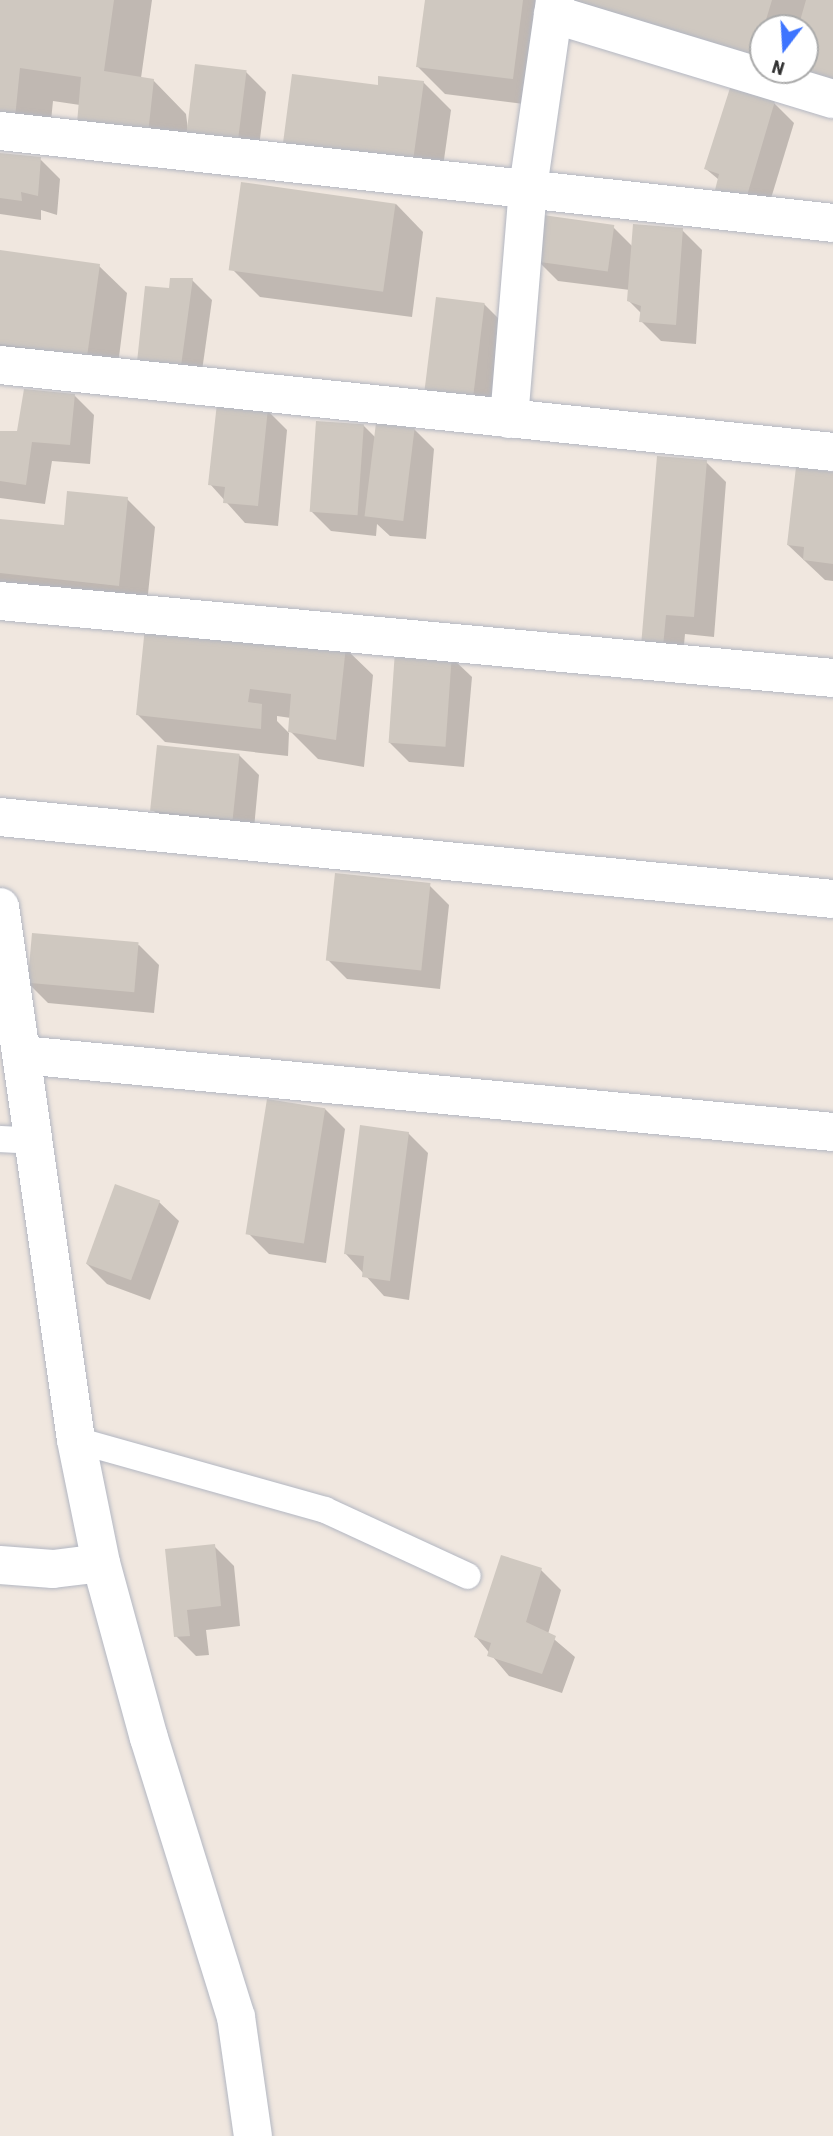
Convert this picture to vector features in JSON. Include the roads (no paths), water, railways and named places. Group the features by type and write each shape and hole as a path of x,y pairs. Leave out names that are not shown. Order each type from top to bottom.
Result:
{"street":[{"path":"509,419 528,188 554,7 833,99"},
{"path":"0,131 833,223"},
{"path":"0,366 833,452"},
{"path":"0,601 833,678"},
{"path":"0,817 833,900"},
{"path":"0,907 22,1055 17,1140 101,1563 149,1738 236,2017 253,2136"},
{"path":"22,1055 833,1132"},
{"path":"0,1565 53,1569 101,1563"}],"lane":[{"path":"76,1440 325,1510 468,1576"}]}
